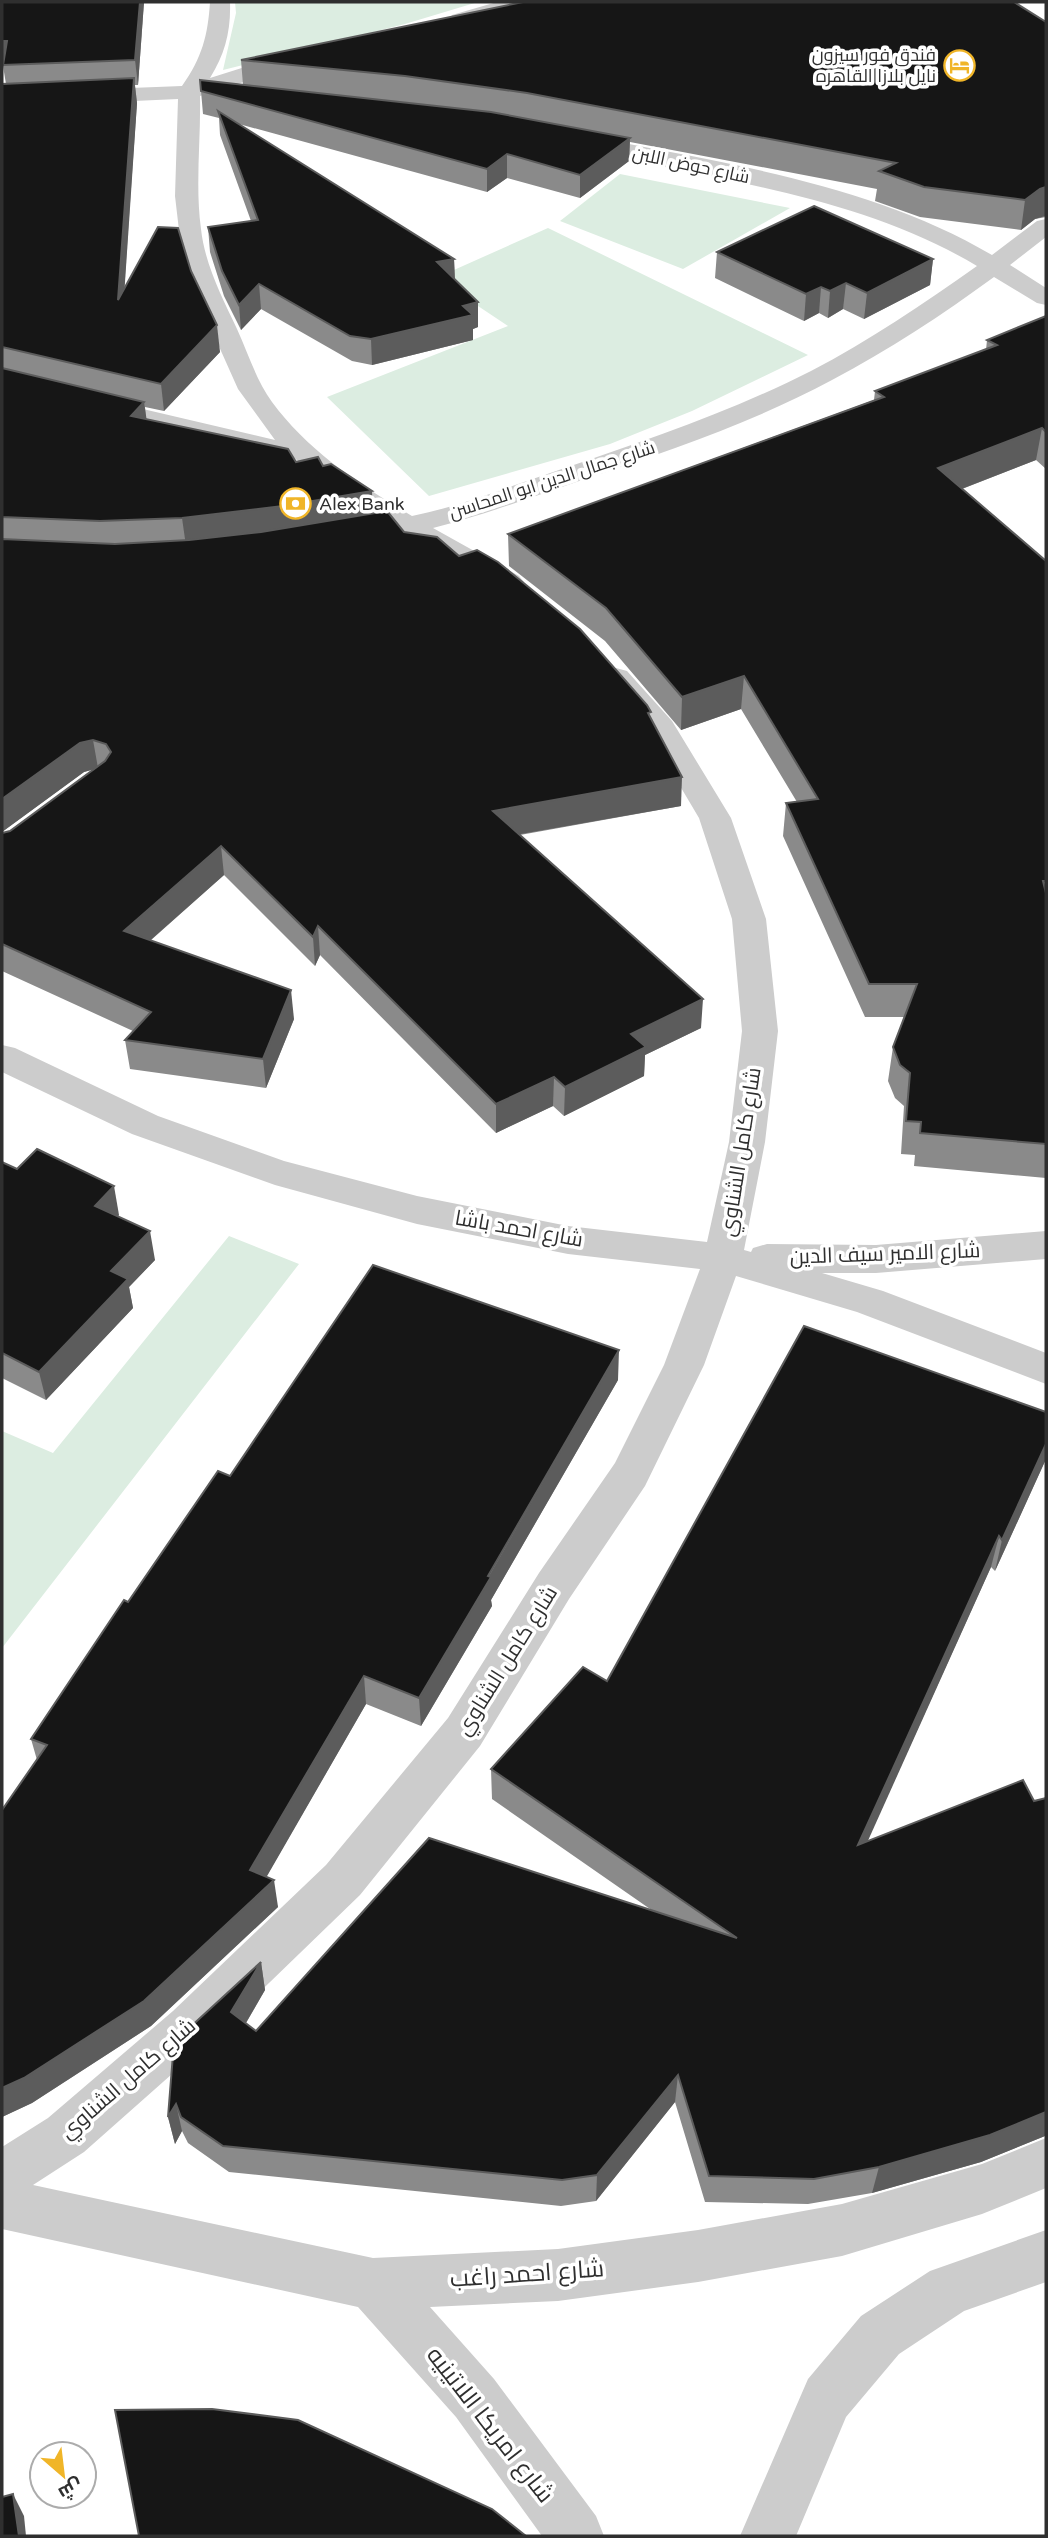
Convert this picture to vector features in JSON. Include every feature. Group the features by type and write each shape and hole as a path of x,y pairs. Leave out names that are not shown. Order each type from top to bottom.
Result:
{"street":[{"path":"220,2 221,26 213,57 189,92 189,233 209,298 261,406 306,455 355,492 510,582 530,599"},
{"path":"441,25 518,2"},
{"path":"189,92 244,72 307,56"},
{"path":"2,100 189,92 238,97"},
{"name":"شارع حوض اللبن","path":"559,137 746,176 838,200 938,235 1046,298"},
{"name":"شارع جمال الدين ابو المحاسن","path":"373,531 410,524 655,447 771,400 823,375 915,322 1046,226"},
{"path":"2,384 306,455"},
{"name":"شارع كامل الشناوي","path":"2,2176 77,2126 190,2027 343,1880 464,1732 554,1586 630,1474 684,1365 723,1258 747,1142 760,1031 749,919 715,818 661,728 592,649"},
{"name":"شارع احمد باشا","path":"2,1057 145,1125 275,1172 417,1210 554,1237 723,1258 869,1301 1046,1369"},
{"name":"شارع الامير سيف الدين","path":"723,1258 876,1259 1046,1245"},
{"name":"شارع احمد راغب","path":"2,2204 373,2284 558,2275 698,2256 842,2230 982,2189 1046,2163"},
{"path":"768,2536 827,2398 880,2335 949,2290 1046,2256"},
{"name":"شارع امريكا اللاتينيه","path":"373,2284 475,2398 576,2536"}],"green space":[{"path":"235,2 478,2 405,24 223,70 236,13"},
{"path":"620,174 790,208 683,269 560,221"},
{"path":"548,228 808,355 692,411 610,444 429,496 327,397 508,326 436,278"},
{"path":"229,1236 299,1264 2,1648 2,1431 53,1453"}],"building":[{"path":"2,2 140,2 135,60 3,65 7,41 2,41"},
{"path":"523,2 1014,2 1046,22 1046,187 1025,200 924,187 879,171 896,163 527,93 405,76 241,60"},
{"path":"134,78 118,300 158,227 178,228 191,271 217,325 161,384 2,347 2,84"},
{"path":"200,80 491,112 630,138 580,175 507,154 487,169 201,91"},
{"path":"218,111 454,259 437,262 478,302 463,306 473,315 371,339 350,336 259,284 239,305 222,271 208,227 258,220"},
{"path":"814,206 933,259 867,293 846,283 830,291 821,287 806,294 717,252"},
{"path":"1046,316 1046,432 1042,428 938,468 1046,561 1046,881 1043,881 1046,893 1046,1144 920,1133 921,1122 906,1121 910,1073 900,1065 893,1047 917,984 869,984 786,803 818,799 744,676 682,697 606,608 508,534 884,397 875,391 997,345 987,340"},
{"path":"2,368 144,402 131,416 288,449 296,462 318,457 323,466 331,464 372,491 283,506 182,518 100,521 2,517"},
{"path":"387,511 404,532 437,537 459,556 477,550 498,562 580,629 647,705 651,712 648,713 682,777 493,811 703,999 631,1034 646,1047 565,1087 554,1077 496,1104 318,926 313,937 221,846 124,931 291,990 263,1059 125,1040 151,1012 2,944 2,833 10,831 105,761 111,752 106,744 93,740 80,743 2,799 2,539 115,544 189,540 261,532"},
{"path":"37,1149 114,1186 95,1206 150,1231 111,1271 128,1279 39,1372 2,1353 2,1162 17,1169"},
{"path":"373,1265 619,1350 488,1576 491,1577 419,1698 364,1676 250,1870 274,1880 144,2001 24,2078 2,2088 2,1810 47,1745 31,1739 124,1600 128,1602 218,1471 230,1476"},
{"path":"804,1326 1046,1412 1046,1444 1002,1540 999,1536 858,1845 1023,1780 1034,1801 1046,1798 1046,2112 990,2135 879,2167 814,2179 709,2176 678,2075 597,2175 562,2180 223,2146 181,2117 176,2104 168,2117 174,2042 261,1962 231,2012 256,2031 429,1838 737,1938 491,1769 583,1667 607,1681"},
{"path":"212,2409 298,2420 492,2509 526,2536 139,2536 115,2410"},
{"path":"13,2494 19,2536 2,2536 2,2497"}],"place":[{"name":"فندق فور سيزون نايل بلازا القاهره","path":"959,65"},
{"name":"Alex Bank","path":"296,504"}]}
